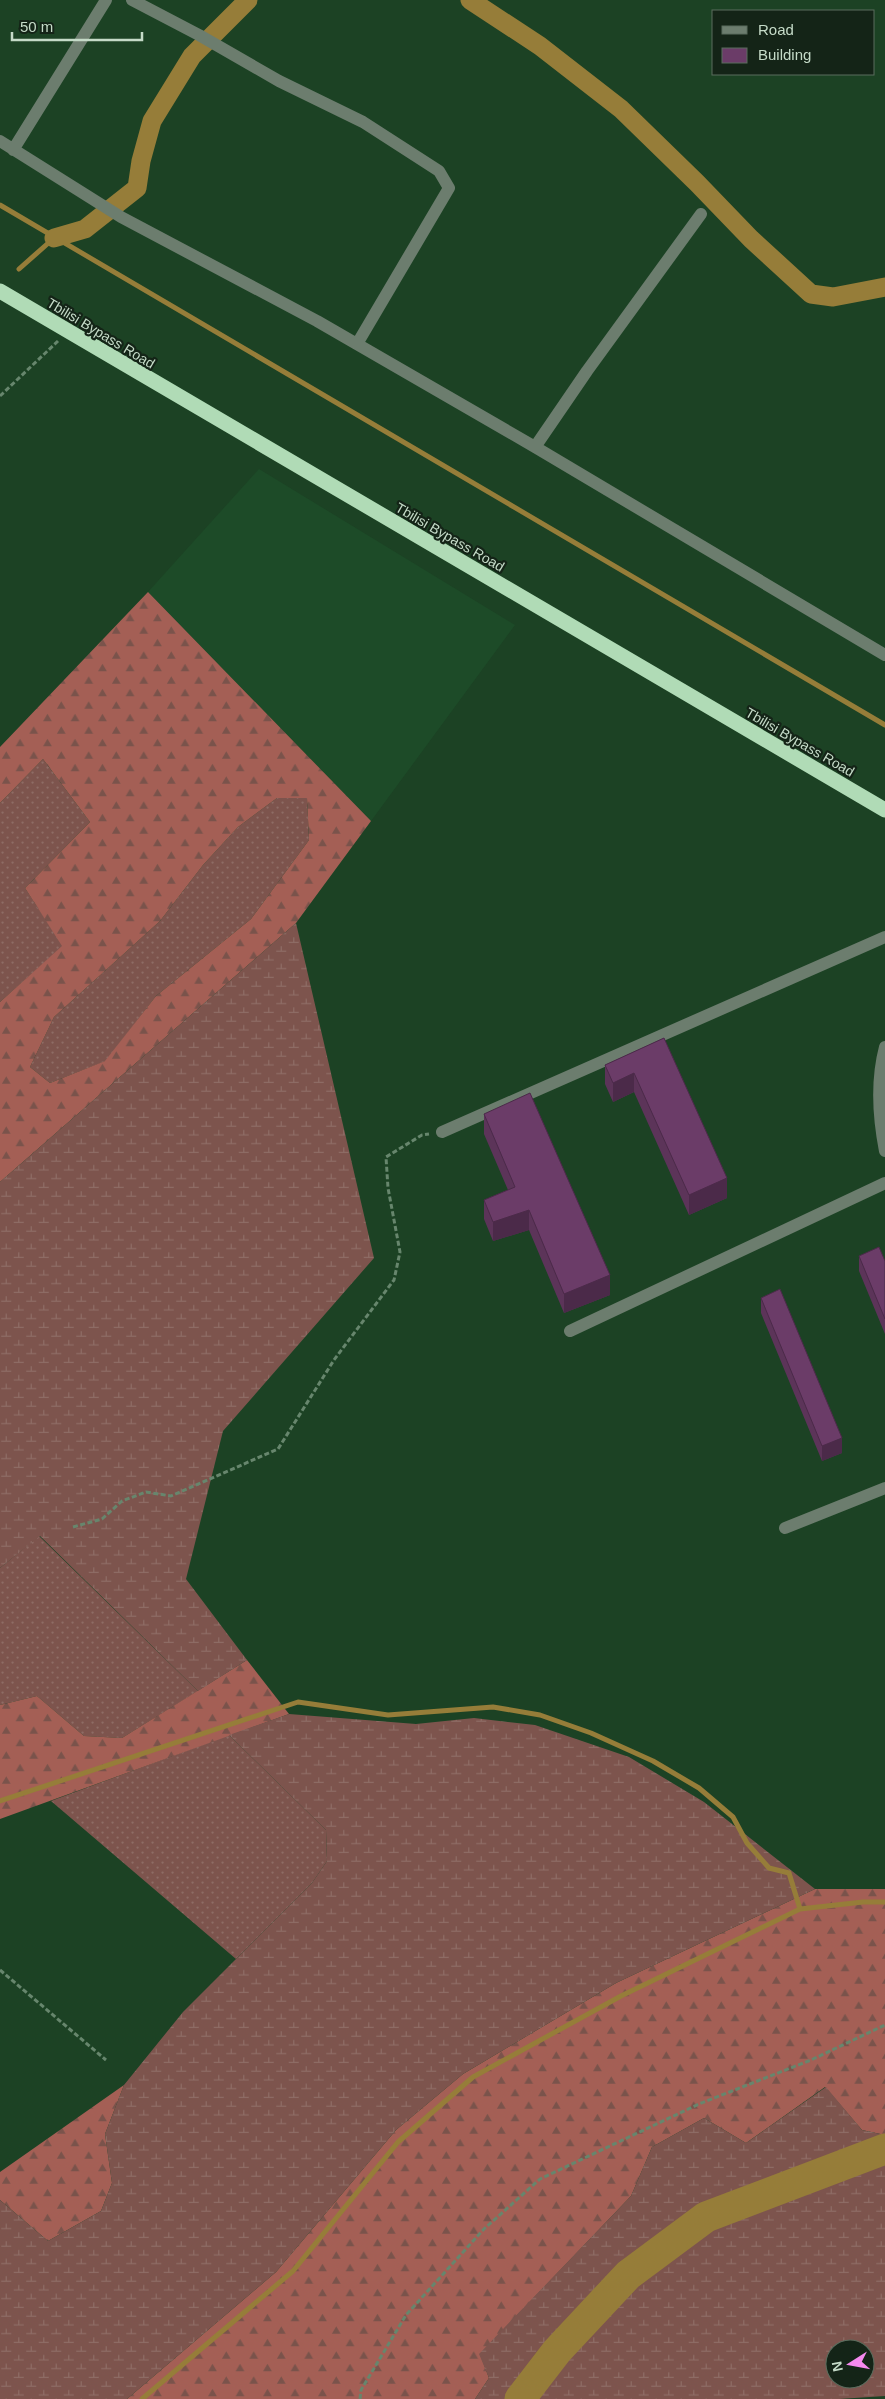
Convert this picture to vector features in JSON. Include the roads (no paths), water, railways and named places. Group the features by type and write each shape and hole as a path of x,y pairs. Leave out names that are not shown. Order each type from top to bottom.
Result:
{"highway":[{"name":"Tbilisi Bypass Road","path":"0,291 885,810"}],"street":[{"path":"13,150 106,0"},
{"path":"132,0 280,81 363,122 439,172 449,188 357,344"},
{"path":"0,141 121,217 357,344 536,447 885,655"},
{"path":"536,447 587,371 701,214"},
{"path":"442,1132 885,937"},
{"path":"885,1047 879,1071 879,1107 885,1151"},
{"path":"570,1331 885,1183"},
{"path":"784,1528 885,1488"}],"waterway":[{"path":"54,238 85,229 137,188 141,161 152,121 192,56 248,0"},
{"path":"470,0 540,46 621,109 751,239 811,294 833,297 885,287"},
{"path":"0,205 885,725"},
{"path":"19,269 54,238"},
{"path":"0,1801 298,1702 388,1715 493,1707 540,1715 591,1733 653,1761 699,1788 733,1817 747,1843 769,1868 789,1873 800,1909"},
{"path":"142,2399 293,2271 398,2142 473,2077 621,1996 800,1909 863,1902 885,1902"},
{"path":"520,2399 557,2351 628,2275 706,2217 885,2149"}]}
